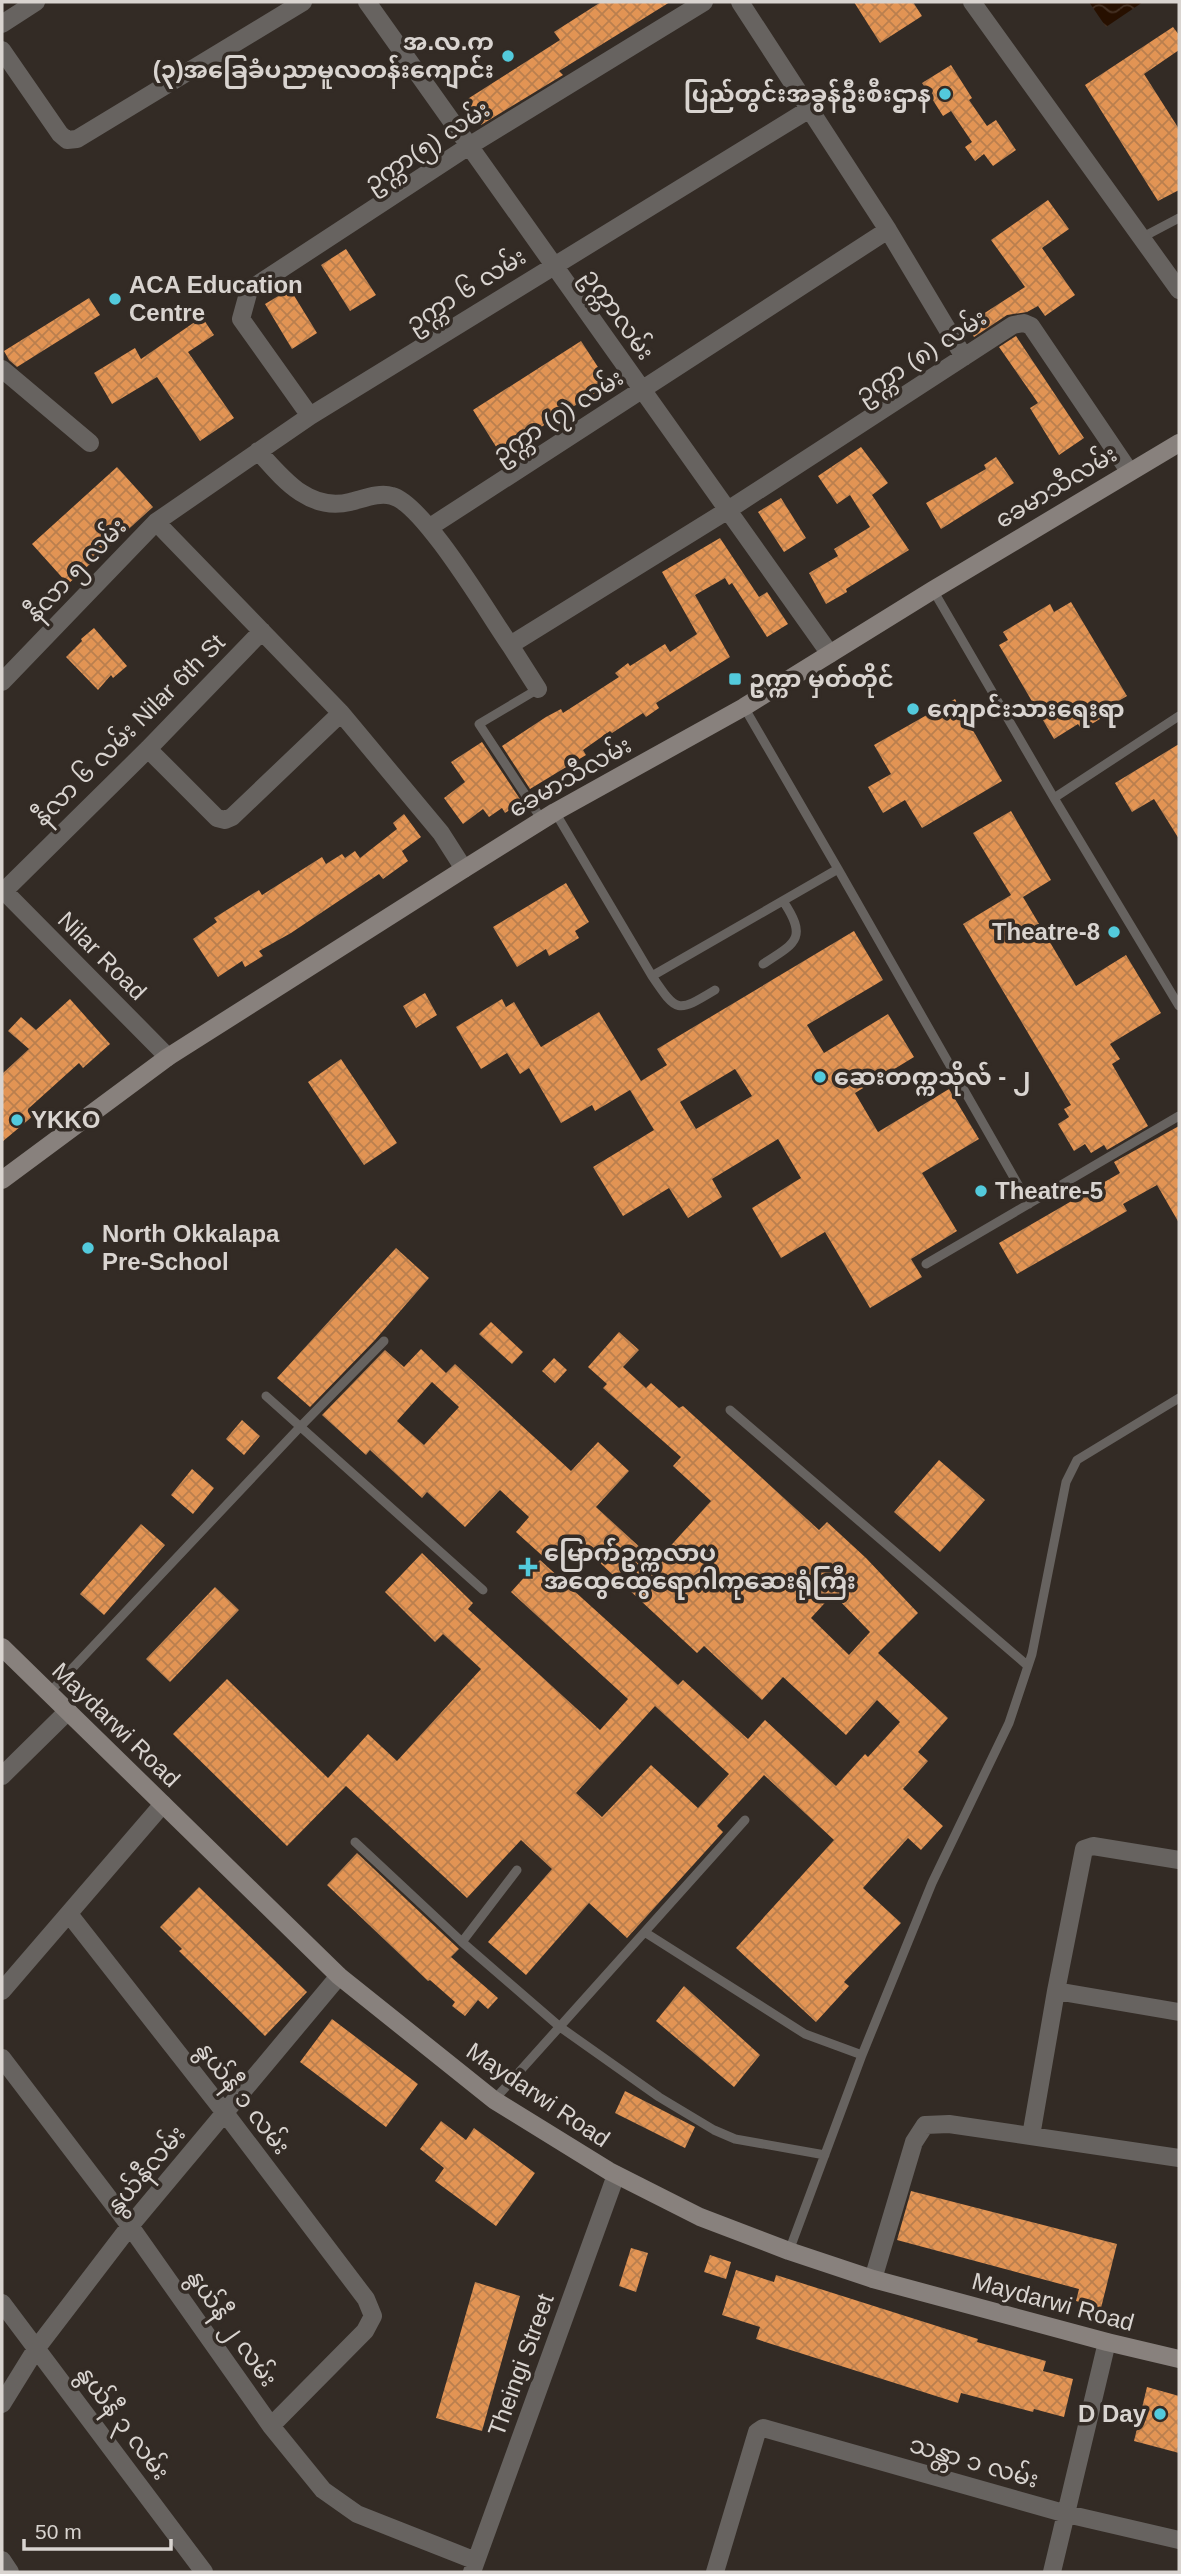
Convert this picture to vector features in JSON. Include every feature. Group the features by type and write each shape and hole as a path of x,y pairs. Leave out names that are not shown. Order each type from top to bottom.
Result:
{"street":[{"path":"2,24 36,2"},
{"path":"2,50 60,134 67,140 77,139 303,2"},
{"name":"ဥက္ကာလမ်း","path":"367,2 830,654"},
{"name":"ဥက္ကာ(၅) လမ်း","path":"310,416 241,319 249,290 469,146 704,2"},
{"path":"740,2 888,230 964,357"},
{"path":"972,2 1179,290"},
{"name":"ဥက္ကာ ၆ လမ်း","path":"156,522 310,416 808,110"},
{"name":"ဥက္ကာ (၇) လမ်း","path":"430,527 888,230"},
{"name":"ဥက္ကာ (၈) လမ်း","path":"510,645 728,510 1013,325 1024,323 1031,326 1129,471"},
{"path":"2,369 90,443"},
{"name":"ခေမာသီလမ်း","path":"2,1180 168,1057 548,816 744,707 1179,443"},
{"path":"258,451 285,482 313,501 328,505 343,504 377,495 392,496 403,501 430,527 538,689"},
{"path":"156,522 341,713 441,833 464,869"},
{"name":"နီလာ ၅ လမ်း","path":"2,682 156,522"},
{"name":"နီလာ ၆ လမ်း Nilar 6th St","path":"2,891 148,749 262,631"},
{"path":"148,749 217,818 225,820 232,817 341,713"},
{"name":"Nilar Road","path":"2,891 168,1057"},
{"name":"Maydarwi Road","path":"2,1647 339,1976 494,2100 616,2175 700,2217 873,2279 1107,2342 1179,2358"},
{"path":"2,1776 68,1711"},
{"path":"2,1991 163,1804"},
{"path":"1031,2136 1084,1849 1093,1846 1179,1860"},
{"name":"နွယ်နီ ၁ လမ်း","path":"69,1914 366,2299 373,2316 365,2331 271,2426"},
{"name":"နွယ်နီလမ်း","path":"2,2404 36,2349 130,2226 339,1976"},
{"path":"1056,1991 1179,2012"},
{"name":"နွယ်နီ ၂ လမ်း","path":"2,2058 130,2226 271,2426 323,2490 357,2514 474,2566"},
{"path":"873,2279 914,2142 925,2124 949,2124 1179,2158"},
{"name":"Theingi Street","path":"474,2566 616,2175"},
{"name":"နွယ်နီ ၃ လမ်း","path":"2,2304 204,2572"},
{"path":"1052,2572 1107,2342"},
{"name":"သန္တာ ၁ လမ်း","path":"721,2571 757,2432 762,2428 1068,2514 1179,2540"},
{"path":"2,2560 10,2572"}],"lane":[{"path":"1141,238 1179,218"},
{"path":"933,590 1179,1006"},
{"path":"538,689 480,724 548,816 669,1001 683,1007 715,990"},
{"path":"744,707 1029,1204"},
{"path":"1054,798 1179,716"},
{"path":"652,976 838,869"},
{"path":"763,964 791,946 795,939 796,920 783,901"},
{"path":"926,1264 1179,1116"},
{"path":"49,1693 384,1342"},
{"path":"267,1396 483,1590"},
{"path":"789,2251 862,2055 932,1883 1009,1723 1028,1666 1045,1596 1066,1482 1077,1460 1179,1398"},
{"path":"730,1410 1028,1666"},
{"path":"494,2100 745,1820"},
{"path":"355,1842 462,1942 560,2027 659,2097 714,2130 735,2139 825,2155"},
{"path":"462,1942 517,1870"},
{"path":"646,1933 805,2034 862,2055"}],"water":[{"path":"1089,2 1143,2 1106,27"}],"building":[{"path":"601,2 670,2 559,71 563,75 481,125 466,100 560,40 554,32"},
{"path":"854,2 913,2 922,16 880,43"},
{"path":"1173,27 1179,35 1179,50 1144,74 1179,129 1179,190 1158,201 1085,85"},
{"path":"951,65 972,98 969,100 987,126 996,120 1016,150 993,166 984,154 975,161 965,147 972,142 951,111 943,116 922,83"},
{"path":"1048,200 1069,229 1042,248 1075,295 1045,316 1038,306 1027,312 1007,315 974,337 966,325 1025,287 991,240"},
{"path":"346,249 376,295 350,311 321,265"},
{"path":"290,289 317,333 292,349 265,304"},
{"path":"89,298 100,315 17,367 9,360 4,351"},
{"path":"202,317 214,335 188,352 234,418 200,441 157,377 112,404 94,373 135,348 141,359"},
{"path":"1016,336 1084,438 1059,455 1030,408 1038,403 999,347"},
{"path":"581,341 609,384 500,453 473,410"},
{"path":"861,447 888,483 872,495 909,550 826,604 809,573 838,556 834,549 870,527 850,495 837,504 818,476"},
{"path":"996,457 1014,483 941,529 926,503 986,469 984,465"},
{"path":"117,467 153,507 68,584 32,544"},
{"path":"781,498 806,538 784,552 758,512"},
{"path":"720,538 759,597 767,592 788,624 767,637 732,583 729,585 725,578 695,595 730,657 656,703 659,708 646,717 643,713 612,733 610,731 583,750 586,755 530,789 502,746 546,717 561,709 563,713 619,677 615,673 628,663 630,666 665,644 670,652 697,634 662,572"},
{"path":"1071,602 1127,696 1110,706 1113,711 1082,730 1078,724 1054,739 999,645 1008,640 1003,632 1050,604 1054,612"},
{"path":"94,628 127,666 113,678 111,675 98,690 66,657"},
{"path":"955,699 1002,781 922,828 905,800 883,813 868,787 891,774 874,745"},
{"path":"482,742 522,802 505,813 502,808 489,817 483,809 463,824 444,798 465,782 451,762"},
{"path":"1179,744 1179,839 1154,799 1132,812 1115,783"},
{"path":"1011,811 1051,880 1023,897 1076,986 1126,955 1161,1013 1110,1044 1120,1059 1112,1064 1148,1126 1107,1150 1104,1145 1091,1153 1085,1144 1074,1151 1058,1124 1069,1117 1064,1109 1071,1105 963,924 1011,895 973,833"},
{"path":"404,814 421,837 402,851 408,861 383,879 379,874 291,933 259,951 263,956 245,967 242,961 218,977 193,939 217,922 214,918 259,890 262,895 322,857 326,864 342,854 345,858 355,851 360,858 397,829 393,823"},
{"path":"566,883 589,922 575,931 579,938 549,956 546,949 517,967 493,927"},
{"path":"854,931 883,980 807,1025 824,1053 888,1014 914,1057 855,1093 878,1132 949,1089 979,1139 922,1173 957,1231 911,1259 922,1277 870,1308 825,1232 781,1258 752,1208 801,1178 778,1139 712,1179 722,1197 688,1218 669,1188 623,1216 593,1167 654,1130 630,1090 595,1111 592,1105 561,1123 529,1068 520,1074 507,1053 481,1069 456,1027 502,999 506,1007 514,1002 541,1047 599,1012 641,1081 667,1065 657,1049","holes":["735,1069 752,1096 696,1129 680,1102"]},
{"path":"425,993 437,1015 416,1028 403,1006"},
{"path":"70,999 110,1044 83,1068 79,1063 28,1109 33,1116 2,1142 2,1074 29,1049 8,1031 21,1017 36,1030"},
{"path":"341,1059 397,1143 364,1165 308,1082"},
{"path":"1179,1126 1179,1223 1157,1185 1123,1204 1127,1211 1017,1274 999,1243 1120,1173 1114,1162"},
{"path":"396,1248 429,1278 375,1340 310,1407 277,1378"},
{"path":"491,1322 523,1352 512,1364 479,1334"},
{"path":"619,1332 639,1350 623,1367 646,1388 651,1383 679,1408 683,1406 819,1530 827,1522 866,1558 918,1613 878,1653 948,1718 918,1752 928,1761 903,1789 943,1826 921,1850 908,1838 863,1888 901,1923 844,1982 849,1986 816,2022 736,1948 834,1840 764,1775 717,1826 723,1832 627,1938 589,1903 526,1975 488,1942 552,1869 521,1840 467,1898 346,1786 287,1846 173,1734 227,1679 328,1778 368,1734 397,1761 481,1669 443,1634 435,1642 385,1592 422,1553 473,1603 468,1609 600,1730 628,1699 511,1592 540,1560 678,1685 683,1680 748,1739 765,1720 836,1786 865,1754 868,1757 900,1722 877,1700 846,1735 783,1677 762,1700 704,1646 697,1653 570,1535 547,1560 516,1532 529,1517 500,1490 465,1527 427,1492 422,1498 370,1450 366,1455 322,1415 385,1350 404,1367 421,1349 446,1373 455,1364 571,1471 598,1442 629,1471 596,1507 656,1562 711,1501 673,1466 681,1457 603,1388 607,1384 588,1367","holes":["432,1382 459,1407 424,1445 397,1421","833,1594 870,1632 849,1655 811,1618","655,1706 729,1774 698,1808 651,1765 602,1817 576,1793"]},
{"path":"554,1358 567,1370 555,1383 542,1371"},
{"path":"242,1420 260,1436 244,1455 226,1439"},
{"path":"939,1460 985,1500 940,1552 894,1512"},
{"path":"192,1469 214,1488 193,1514 171,1495"},
{"path":"141,1524 165,1545 104,1615 80,1594"},
{"path":"215,1587 239,1610 170,1682 146,1659"},
{"path":"357,1853 459,1949 451,1957 498,1998 488,2009 478,2000 465,2016 452,2006 455,2002 428,1981 327,1885"},
{"path":"199,1887 307,1992 265,2036 179,1951 182,1949 160,1927"},
{"path":"684,1986 760,2055 734,2087 656,2021"},
{"path":"332,2019 418,2084 386,2127 300,2062"},
{"path":"625,2091 695,2127 685,2148 615,2113"},
{"path":"441,2121 466,2140 474,2128 535,2173 496,2226 435,2181 444,2168 420,2149"},
{"path":"911,2191 1117,2244 1101,2308 1076,2301 1079,2289 897,2240"},
{"path":"631,2248 648,2253 636,2292 619,2286"},
{"path":"710,2255 731,2262 726,2279 704,2272"},
{"path":"736,2270 774,2282 776,2275 978,2339 977,2342 1046,2361 1043,2371 1073,2379 1064,2417 1034,2409 1033,2412 961,2393 958,2403 756,2339 760,2327 722,2315"},
{"path":"475,2282 520,2296 482,2431 436,2418"},
{"path":"1147,2387 1179,2396 1179,2453 1134,2441"}],"place":[{"name":"အ.လ.က (၃)အခြေခံပညာမူလတန်းကျောင်း","path":"508,56"},
{"name":"ပြည်တွင်းအခွန်ဦးစီးဌာန","path":"945,94"},
{"name":"ACA Education Centre","path":"115,299"},
{"name":"ဥက္ကာ မှတ်တိုင်","path":"735,679"},
{"name":"ကျောင်းသားရေးရာ","path":"913,709"},
{"name":"Theatre-8","path":"1114,932"},
{"name":"ဆေးတက္ကသိုလ် - ၂","path":"820,1077"},
{"name":"YKKO","path":"17,1120"},
{"name":"Theatre-5","path":"981,1191"},
{"name":"North Okkalapa Pre-School","path":"88,1248"},
{"name":"မြောက်ဥက္ကလာပ အထွေထွေရောဂါကုဆေးရုံကြီး","path":"528,1567"},
{"name":"D Day","path":"1160,2414"}]}
